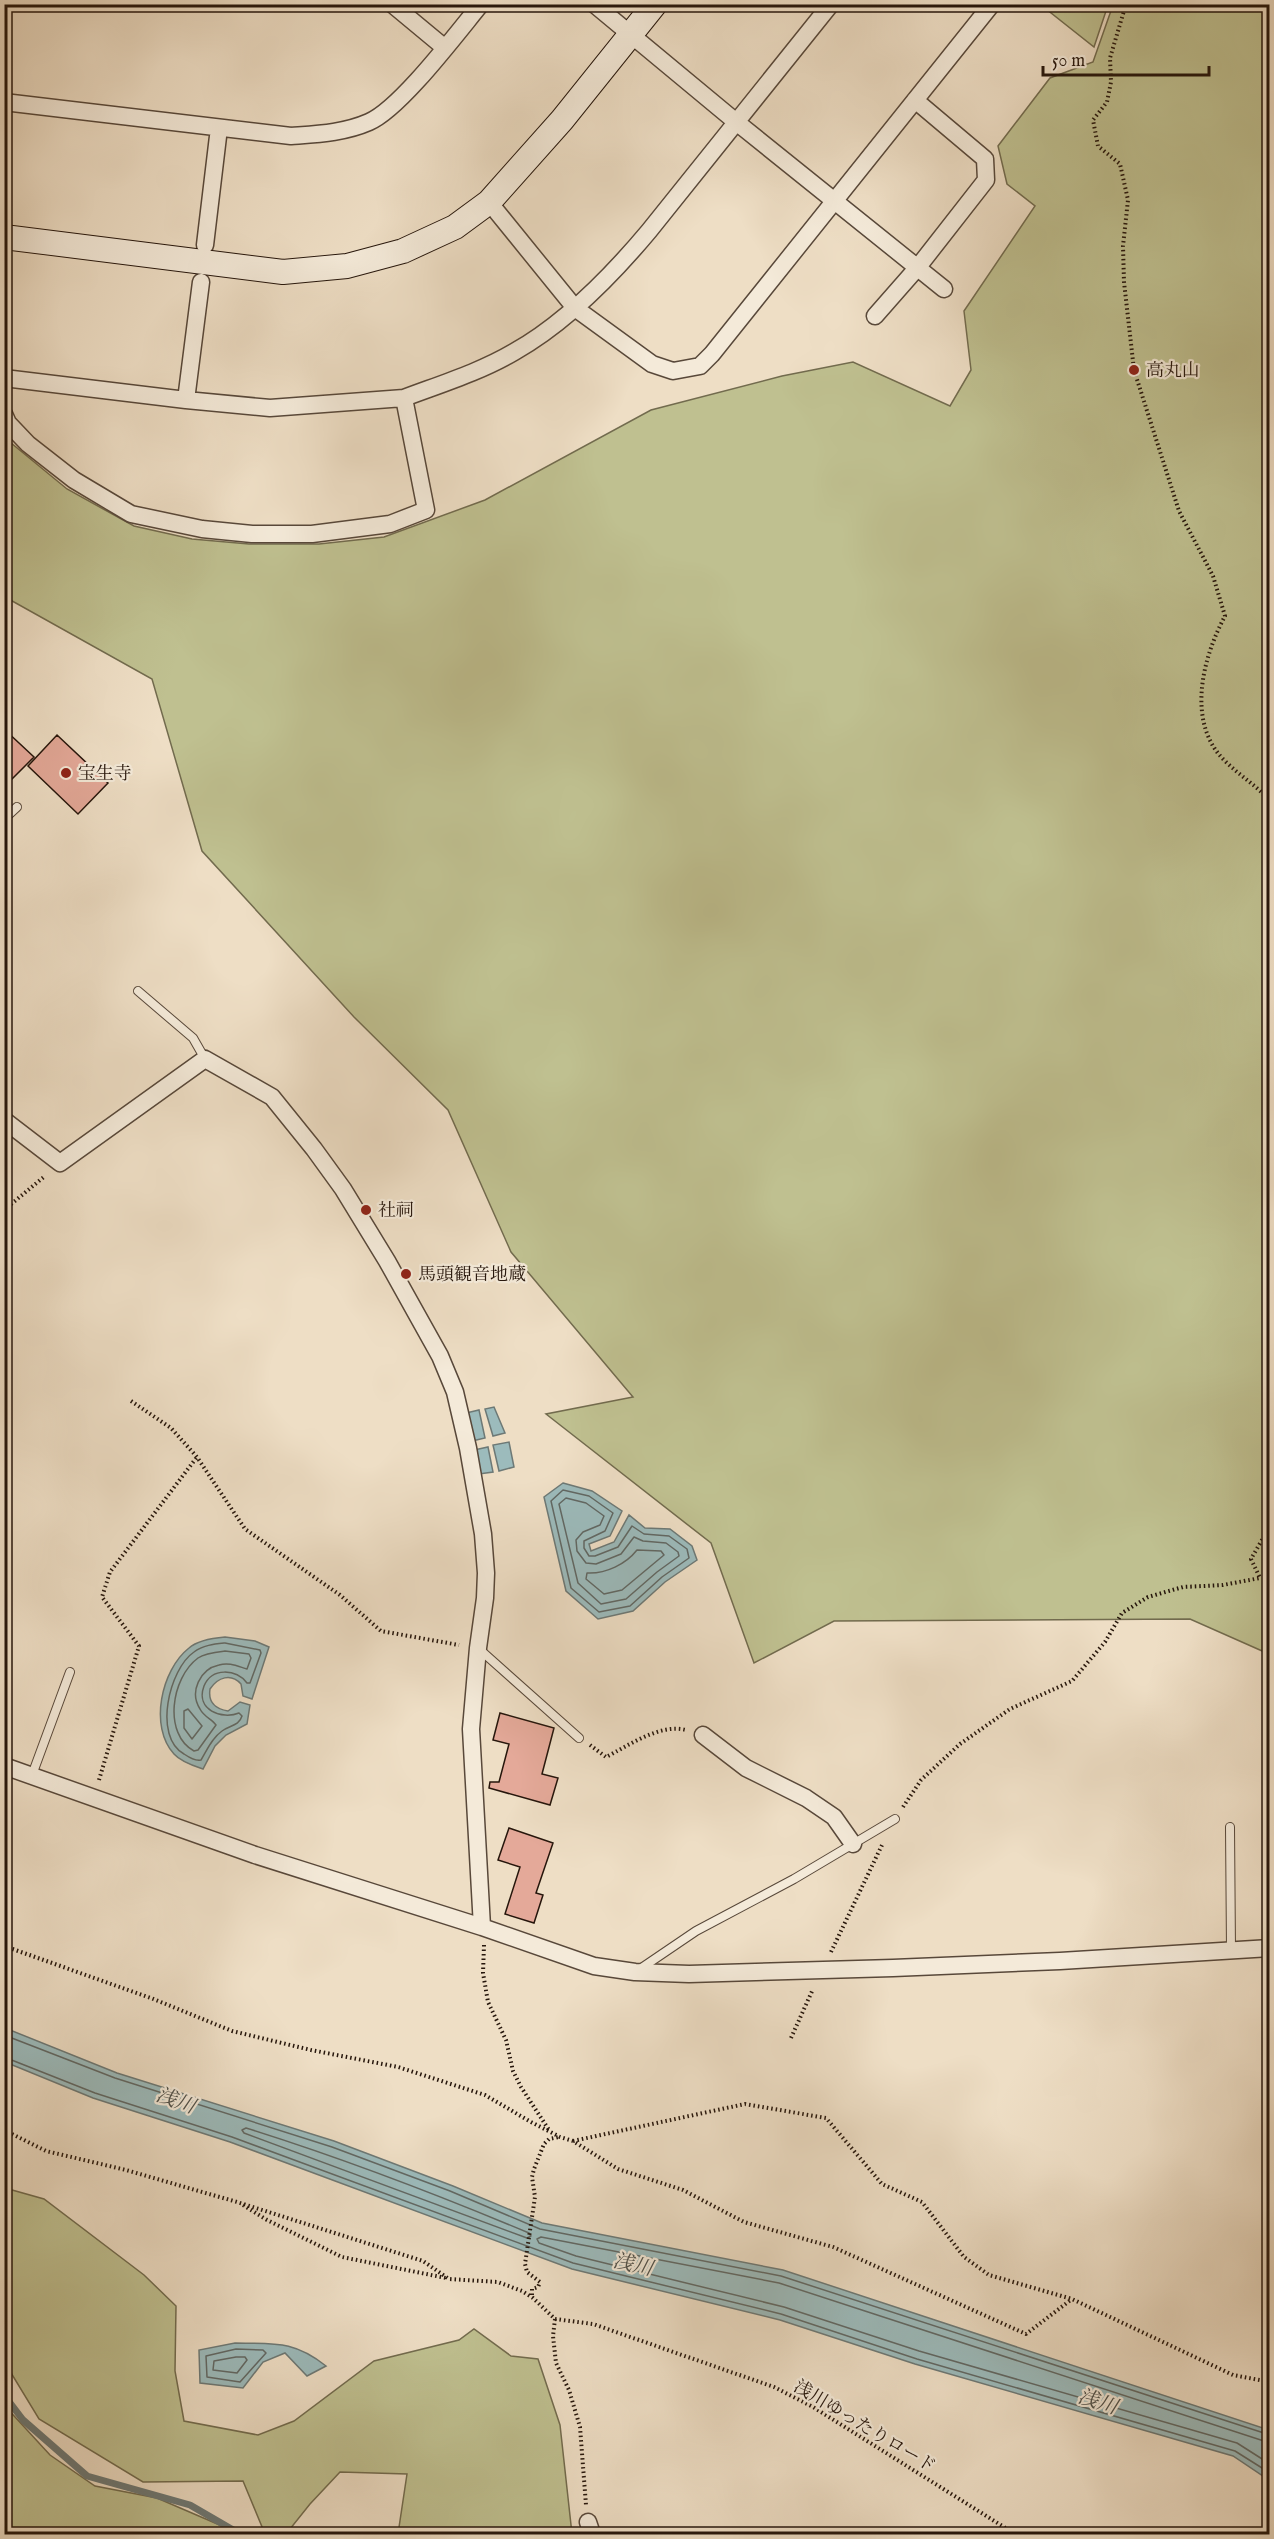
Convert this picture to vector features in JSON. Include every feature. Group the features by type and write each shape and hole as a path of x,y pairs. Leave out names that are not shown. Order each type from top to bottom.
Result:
{"street":[{"path":"392,4 445,48"},
{"path":"4,102 291,136 337,132 370,122 400,99 481,4"},
{"path":"594,4 944,289"},
{"path":"4,237 283,272 347,266 403,251 454,227 489,202 562,120 655,4"},
{"path":"4,378 270,408 404,398 455,379 514,352 575,308 626,259 831,4"},
{"path":"489,202 575,308 652,364 673,371 700,366 712,354 992,4"},
{"path":"875,316 918,267 986,180 985,159 915,100"},
{"path":"205,245 219,128"},
{"path":"186,400 201,282"},
{"path":"4,414 28,444 74,480 131,514 202,529 252,534 312,534 390,524 426,510 404,398"},
{"path":"4,1120 60,1163 205,1059 272,1097 343,1189 387,1261 440,1356 455,1392 468,1448 483,1534 485,1598 471,1729 482,1927"},
{"path":"703,1736 746,1768 806,1798 834,1817 853,1844"},
{"path":"4,1766 255,1855 482,1927 594,1966 635,1972 689,1974 1060,1961 1269,1948"}],"lane":[{"path":"4,819 17,807"},
{"path":"138,991 193,1038 205,1059"},
{"path":"478,1648 579,1738"},
{"path":"32,1775 70,1672"},
{"path":"635,1972 696,1931 794,1879 895,1819"},
{"path":"1230,1827 1231,1950"}],"path":[{"path":"1126,4 1110,58 1112,82 1107,102 1093,120 1098,146 1120,164 1128,200 1123,246 1124,282 1134,370 1179,511 1213,576 1225,616 1213,639 1204,674 1201,712 1205,734 1225,760 1256,785 1269,801"},
{"path":"4,1210 60,1163"},
{"path":"130,1401 149,1411 171,1428 198,1457 245,1529 340,1595 381,1631 478,1648"},
{"path":"95,1797 139,1646 102,1597 110,1572 198,1457"},
{"path":"791,2038 895,1819 921,1780 960,1744 1010,1709 1072,1681 1105,1642 1122,1612 1149,1597 1183,1587 1223,1585 1260,1578 1251,1560 1269,1526"},
{"path":"579,1738 606,1757 649,1736 677,1728 703,1736"},
{"path":"482,1927 483,1973 488,2002 506,2040 513,2071 550,2132"},
{"path":"4,1946 151,1998 232,2031 311,2050 398,2067 485,2095 550,2132 573,2141 618,2169 683,2190 744,2222 833,2247 1026,2334 1072,2299"},
{"path":"573,2141 745,2104 825,2118 882,2184 922,2202 964,2257 989,2275 1072,2299 1233,2375 1269,2382"},
{"path":"4,2130 46,2151 126,2170 237,2202 423,2261 449,2279"},
{"path":"560,2137 549,2139 544,2144 531,2177 535,2197 525,2264 527,2272 540,2282 538,2287 532,2289 530,2293 555,2319 553,2336 556,2363 569,2391 580,2427 582,2473 590,2528"},
{"path":"237,2202 267,2220 342,2257 449,2279 498,2282 533,2298"},
{"name":"浅川ゆったりロード","path":"555,2319 593,2324 774,2387 813,2407 1015,2535"}],"green space":[{"path":"1041,5 1108,5 1094,47"},
{"path":"1113,5 1269,5 1269,1654 1190,1619 834,1621 754,1663 711,1543 546,1414 633,1397 511,1252 448,1110 354,1017 202,851 152,679 5,597 5,438 67,489 134,526 192,539 249,544 319,544 384,537 485,500 651,410 782,376 853,362 950,406 971,370 964,311 1035,206 1007,184 998,146 1050,78 1093,62"},
{"path":"5,2188 44,2199 144,2275 176,2306 175,2371 184,2421 258,2435 294,2421 374,2361 459,2340 474,2329 511,2356 538,2359 560,2425 572,2534 398,2534 407,2474 340,2472 286,2534 265,2534 243,2481 143,2482 39,2419 5,2363"},
{"path":"4,2405 50,2455 95,2486 157,2498 222,2526 232,2534 5,2534"}],"water":[{"path":"494,1407 505,1433 493,1436 485,1409"},
{"path":"479,1410 485,1438 472,1441 466,1413"},
{"path":"509,1442 514,1467 499,1471 493,1445"},
{"path":"488,1447 493,1472 479,1474 474,1450"},
{"path":"563,1483 592,1491 622,1511 610,1536 589,1544 591,1551 614,1542 629,1515 645,1528 670,1529 692,1546 697,1560 665,1582 633,1611 598,1619 566,1591 544,1497"},
{"path":"225,1637 255,1641 269,1647 252,1699 243,1696 241,1684 233,1678 221,1679 210,1689 211,1701 219,1709 228,1711 240,1702 250,1705 247,1724 226,1735 215,1746 203,1769 180,1759 166,1743 160,1714 162,1699 171,1670 189,1648 201,1641"},
{"name":"浅川","path":"5,2028 117,2073 334,2141 542,2223 783,2270 1269,2430 1269,2480 1233,2456 915,2364 780,2320 572,2269 230,2142 93,2098 5,2062"},
{"path":"235,2343 283,2345 303,2352 326,2366 307,2376 285,2353 263,2362 243,2388 200,2383 199,2350"}],"building":[{"path":"4,729 34,757 4,787"},
{"name":"宝生寺","path":"57,735 108,783 78,814 28,766"},
{"path":"500,1713 554,1728 542,1774 558,1778 550,1805 489,1788 490,1782 499,1782 509,1744 493,1740"},
{"path":"509,1828 553,1843 536,1893 543,1895 534,1923 505,1914 520,1867 498,1860"}],"waterway":[{"path":"4,2395 23,2420 87,2476 190,2505 240,2534"}],"place":[{"name":"高丸山","path":"1134,370"},
{"name":"宝生寺","path":"66,773"},
{"name":"社祠","path":"366,1210"},
{"name":"馬頭観音地蔵","path":"406,1274"}]}
